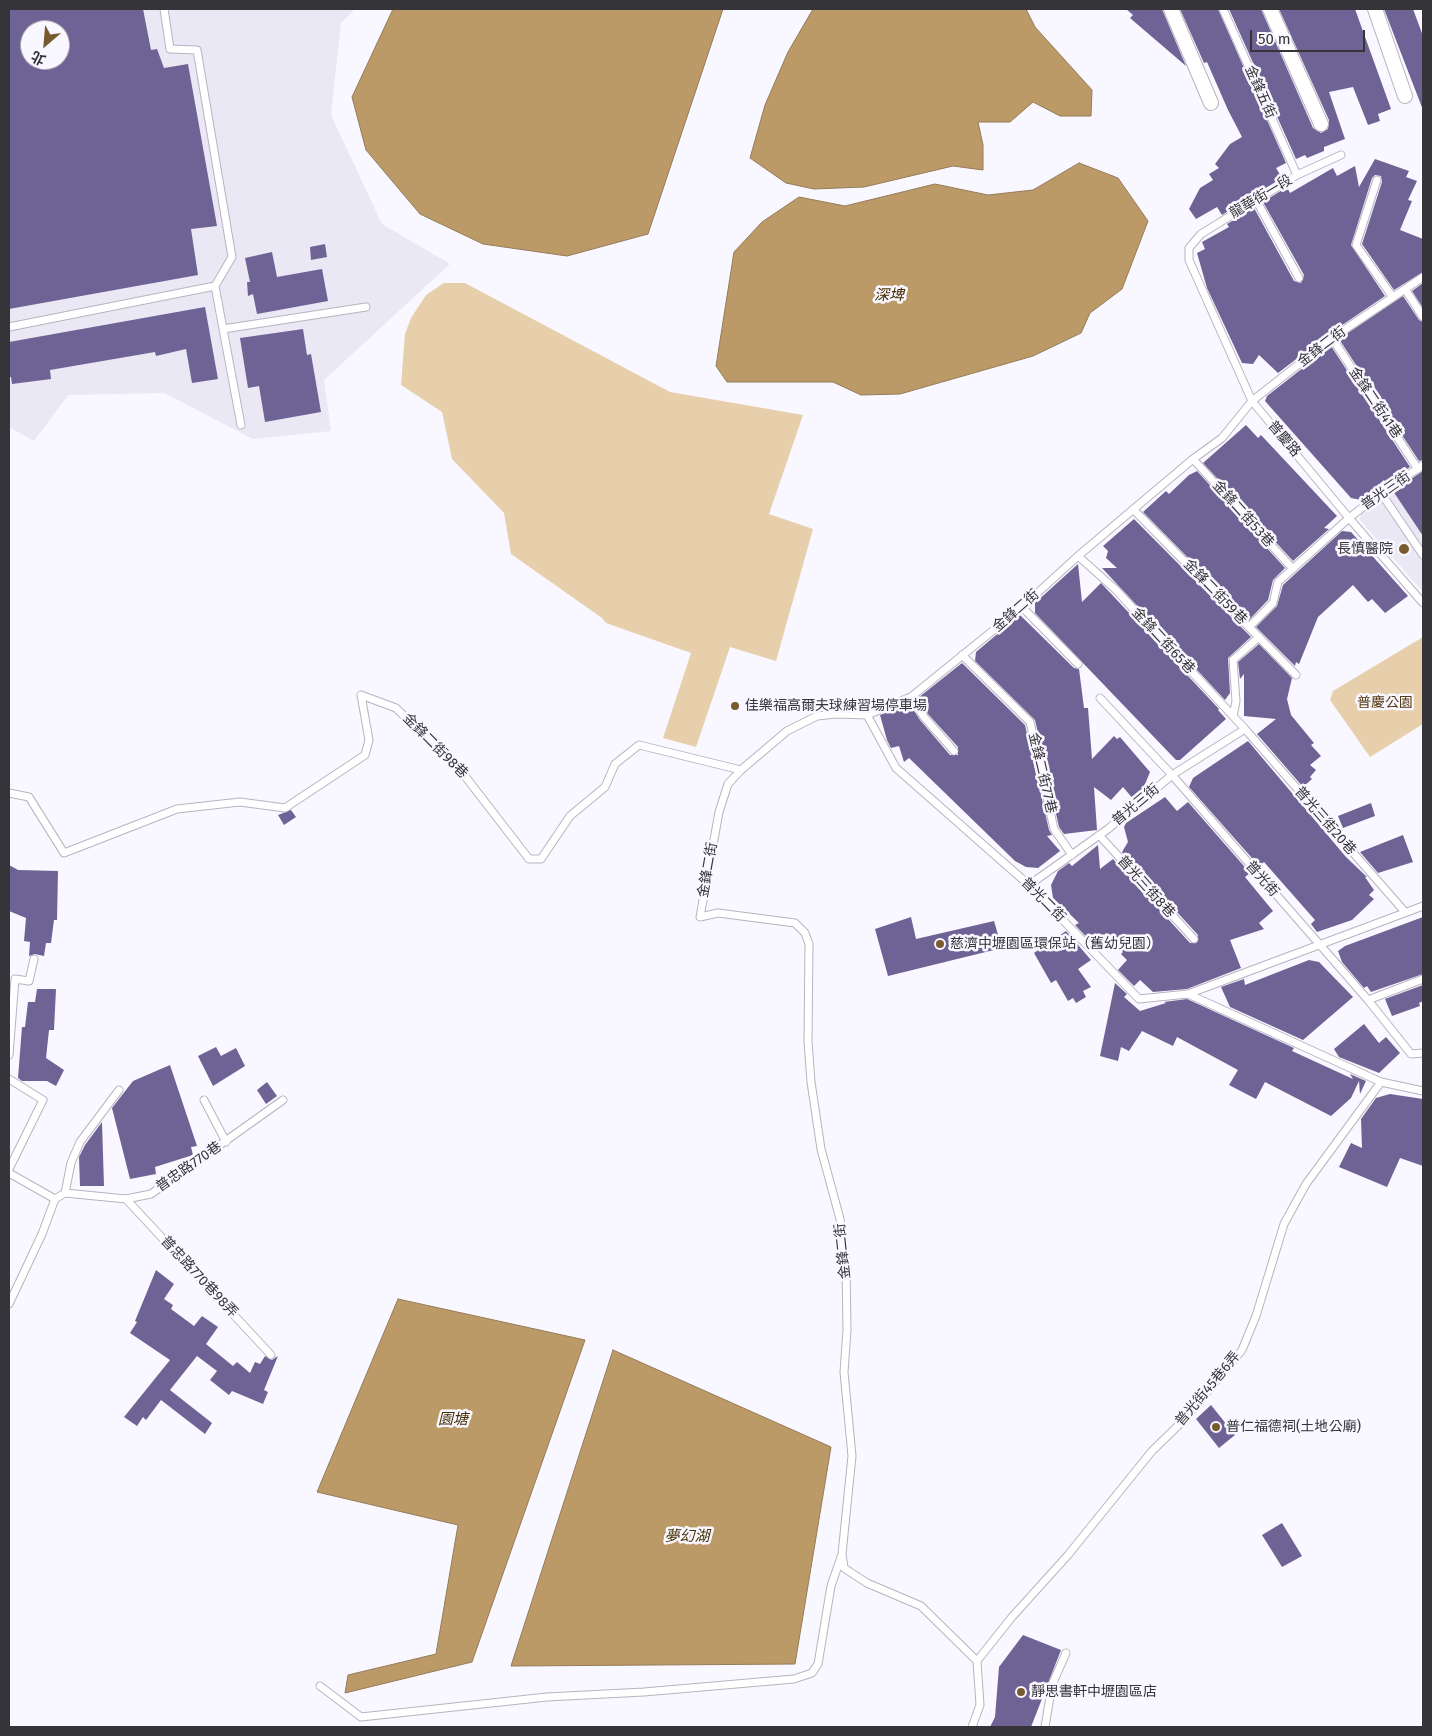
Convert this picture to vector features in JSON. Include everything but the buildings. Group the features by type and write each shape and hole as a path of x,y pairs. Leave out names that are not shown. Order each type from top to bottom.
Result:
{"street":[{"path":"1171,9 1211,104"},
{"path":"1270,9 1321,124"},
{"path":"1375,9 1405,96"}],"lane":[{"path":"164,9 170,48 197,50 232,257 215,286 241,425"},
{"name":"金鋒五街","path":"1223,9 1297,175"},
{"name":"龍華街一段","path":"1188,248 1201,234 1256,200 1297,175 1340,155"},
{"path":"1377,180 1356,245 1392,296"},
{"path":"1256,200 1299,278"},
{"name":"普慶路","path":"1188,248 1189,260 1252,400 1349,518 1423,603"},
{"name":"金鋒二街","path":"842,1554 852,1456 844,1372 847,1330 846,1266 840,1219 820,1148 811,1082 808,1041 809,944 805,934 795,923 718,913 700,917 719,812 728,784 741,770 787,731 817,716 836,714 867,715 910,697 1022,607 1078,556 1193,459 1222,438 1252,400 1332,338 1423,277"},
{"path":"9,327 215,286"},
{"path":"1405,289 1423,317"},
{"path":"223,329 366,307"},
{"name":"金鋒二街41巷","path":"1332,338 1421,467"},
{"name":"金鋒二街53巷","path":"1193,459 1293,570"},
{"name":"普光三街","path":"1249,627 1272,603 1278,582 1349,518 1381,493 1421,467"},
{"path":"1381,493 1423,555"},
{"name":"金鋒二街59巷","path":"1133,509 1296,675"},
{"name":"金鋒二街65巷","path":"1078,556 1115,589 1245,729"},
{"path":"1022,607 1078,664"},
{"path":"1233,716 1236,701 1233,660 1260,637"},
{"name":"金鋒二街77巷","path":"962,655 1030,722 1054,829 1072,855"},
{"name":"金鋒二街98巷","path":"9,793 29,797 64,853 177,809 240,802 285,808 365,755 369,740 360,695 396,708 462,771 529,859 541,859 570,816 605,787 615,764 639,745 741,770"},
{"path":"910,697 924,717 954,751"},
{"name":"普光街","path":"1100,698 1172,776 1368,1000 1411,1054 1423,1053"},
{"name":"普光二街","path":"867,715 896,768 1029,885 1139,999 1188,994 1423,906"},
{"name":"普光三街","path":"1029,885 1099,835 1172,776 1245,729"},
{"name":"普光三街20巷","path":"1245,729 1405,912"},
{"name":"普光三街8巷","path":"1099,835 1194,939"},
{"path":"9,1055 15,979 29,981 34,959"},
{"path":"1368,1000 1423,979"},
{"path":"1188,994 1380,1082 1423,1090"},
{"path":"9,1079 44,1100 9,1169"},
{"name":"普光街45巷6弄","path":"977,1661 1012,1617 1068,1555 1152,1450 1186,1419 1242,1350 1256,1316 1284,1224 1306,1184 1380,1082"},
{"path":"9,1304 42,1234 55,1199 65,1193 71,1163 80,1142 119,1090"},
{"path":"204,1100 226,1142"},
{"name":"普忠路770巷","path":"65,1193 126,1199 151,1194 283,1100"},
{"path":"9,1173 55,1199"},
{"name":"普忠路770巷98弄","path":"126,1199 271,1355"},
{"path":"842,1554 844,1568 867,1584 921,1606 977,1661 980,1705 972,1727"},
{"path":"320,1686 361,1717 547,1697 644,1692 794,1679 812,1673 818,1664 830,1586 842,1554"},
{"path":"1045,1727 1052,1685 1066,1653"}],"shaded area":[{"path":"9,9 355,9 341,23 331,115 382,224 450,264 324,380 331,431 253,439 164,393 68,395 34,441 9,427"},
{"name":"長慎醫院","path":"1423,471 1423,592 1360,520 1361,513"}],"green space":[{"path":"444,283 465,283 670,392 803,415 769,514 813,529 776,661 730,647 696,747 663,738 691,653 606,623 602,618 511,554 504,513 452,459 442,412 401,385 405,334 411,318 426,295"},
{"name":"普慶公園","path":"1423,637 1423,724 1370,757 1330,700 1333,691"}],"water":[{"path":"393,9 723,9 648,234 567,256 483,244 420,214 366,150 352,97"},
{"path":"813,9 1026,9 1035,27 1092,90 1091,116 1060,116 1033,102 1010,122 978,122 983,145 983,170 953,166 864,187 814,189 786,183 750,158 765,105 788,52"},
{"name":"深埤","path":"1079,163 1118,178 1148,221 1122,289 1090,313 1081,333 1033,356 900,394 861,395 833,382 727,382 716,366 734,252 762,222 799,197 845,206 935,184 988,195 1033,190"},
{"name":"園塘","path":"398,1299 585,1340 472,1662 345,1693 348,1675 436,1654 458,1525 317,1492"},
{"name":"夢幻湖","path":"613,1350 831,1447 795,1664 511,1666"}],"place":[{"name":"長慎醫院","path":"1404,549"},
{"name":"佳樂福高爾夫球練習場停車場","path":"735,706"},
{"name":"慈濟中壢園區環保站（舊幼兒園）","path":"940,944"},
{"name":"普仁福德祠(土地公廟)","path":"1216,1427"},
{"name":"靜思書軒中壢園區店","path":"1021,1692"}]}
